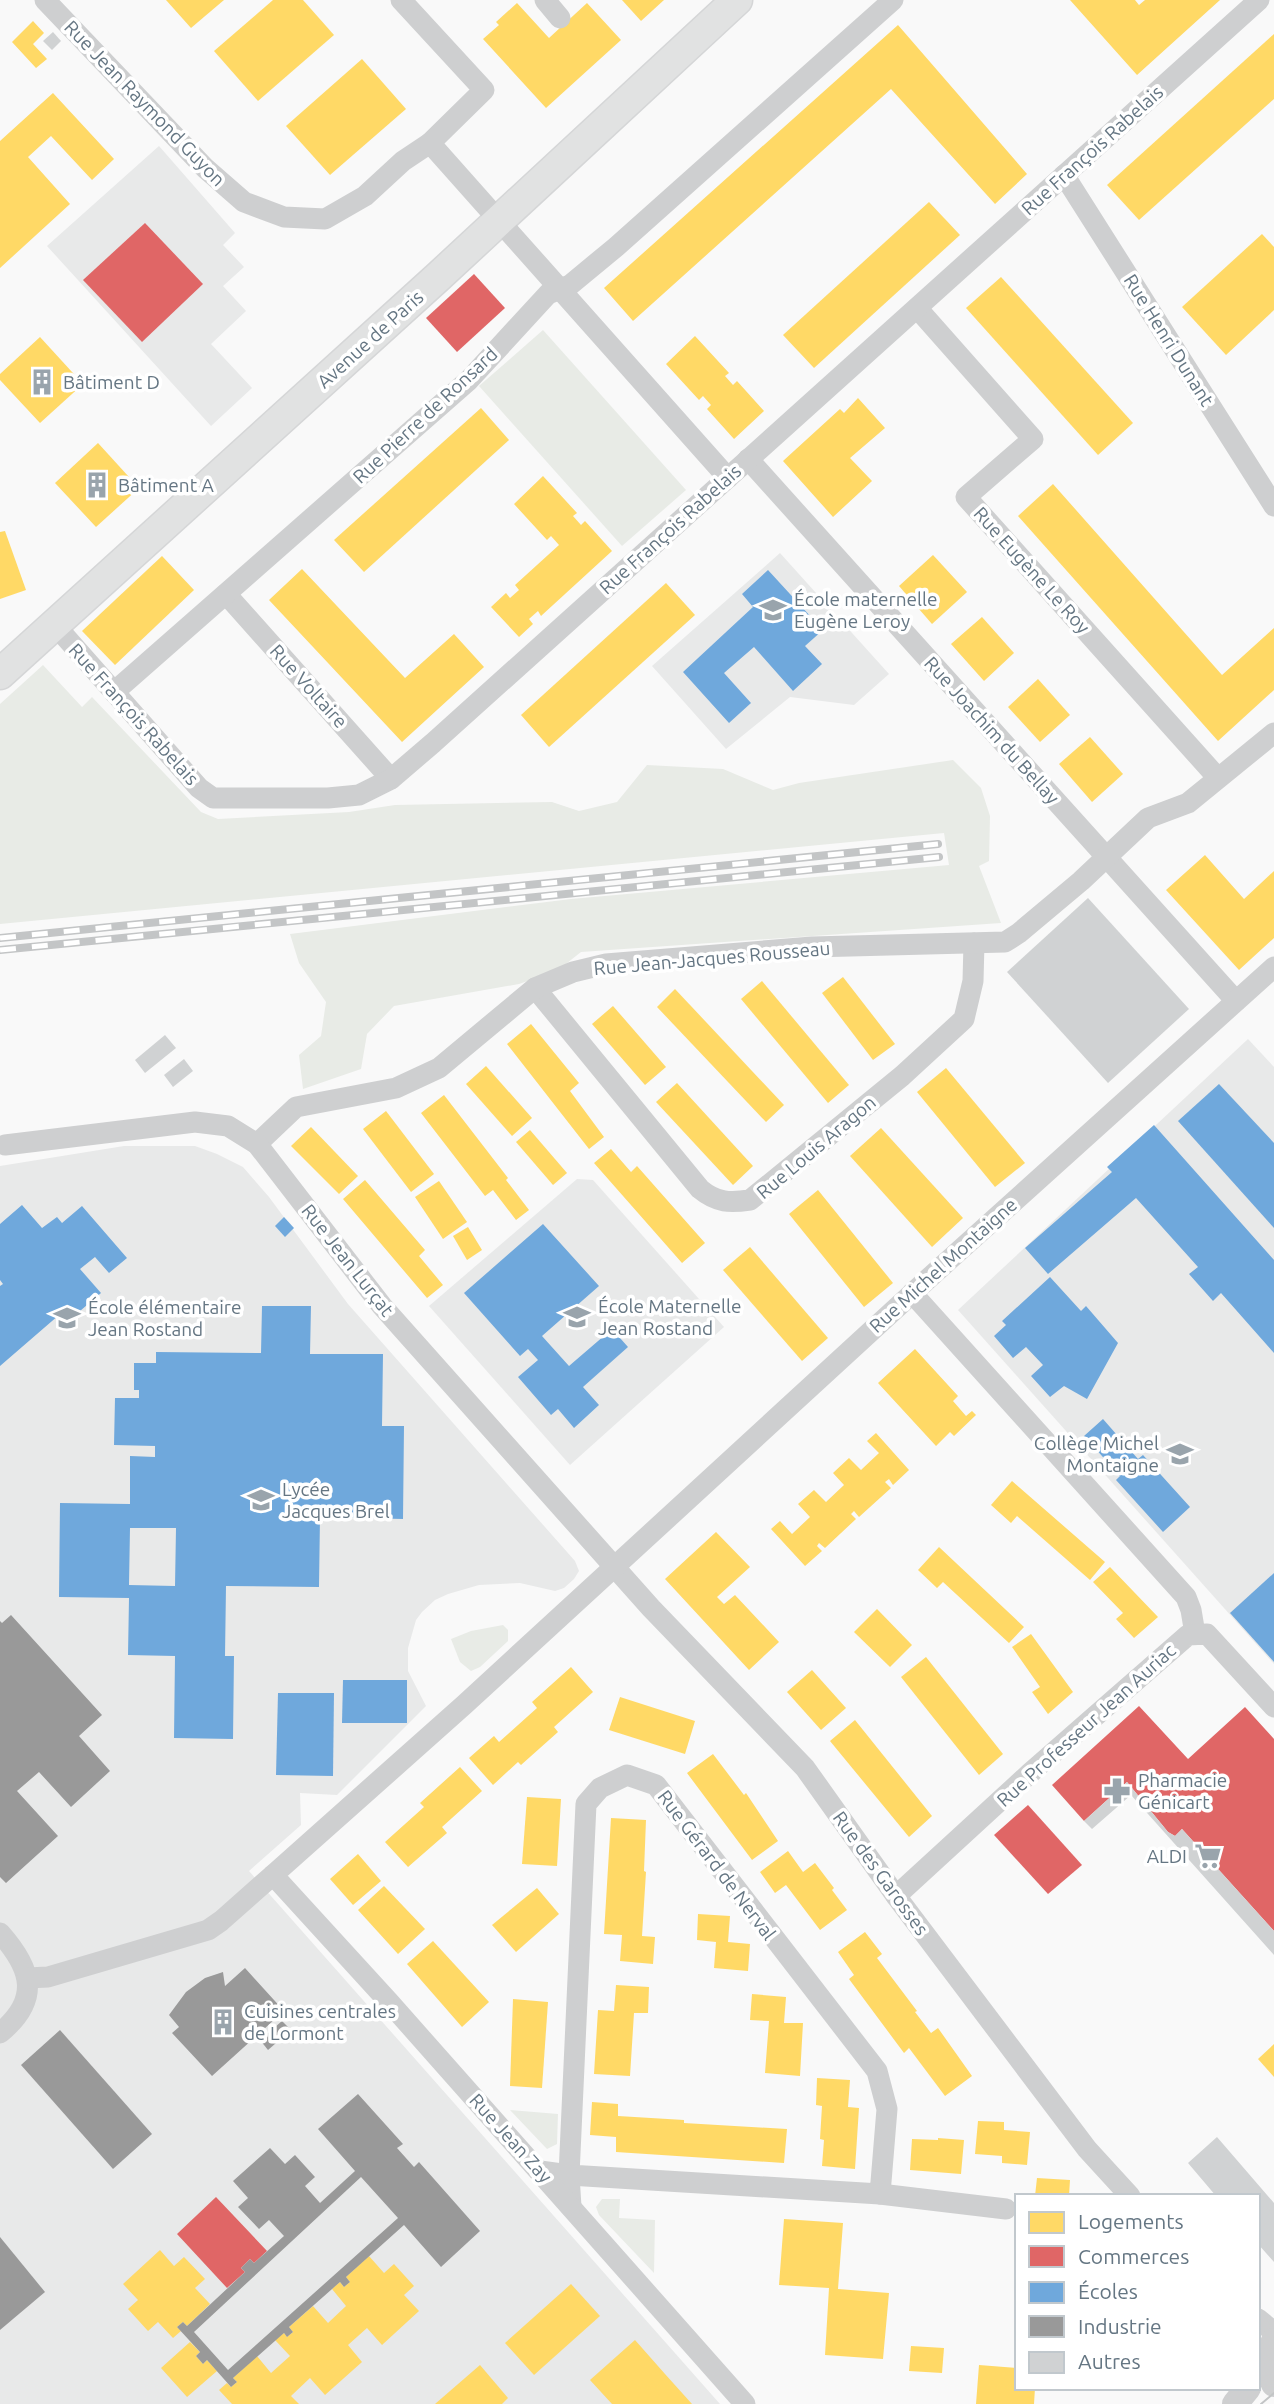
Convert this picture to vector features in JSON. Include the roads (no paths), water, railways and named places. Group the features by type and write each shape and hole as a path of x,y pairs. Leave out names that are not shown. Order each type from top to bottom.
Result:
{"main road":[{"name":"Avenue de Paris","path":"0,674 491,214 709,0"},
{"name":"Avenue de Paris","path":"0,651 491,214 737,0"}],"street":[{"name":"Rue Jean Raymond Guyon","path":"46,0 205,168 244,202 284,217 325,219 365,196 403,161 430,143 484,90 401,0"},
{"path":"545,0 560,18"},
{"name":"Rue Pierre de Ronsard","path":"114,692 469,380 548,294 570,285 616,247 893,0"},
{"name":"Rue François Rabelais","path":"54,624 199,788 213,798 359,796 391,779 433,743 1259,0"},
{"path":"430,143 728,478"},
{"name":"Rue Henri Dunant","path":"1064,174 1274,506"},
{"name":"Rue Eugène Le Roy","path":"917,308 1033,439 966,497 1217,777"},
{"name":"Rue Joachim du Bellay","path":"748,459 1236,1002"},
{"name":"Rue Voltaire","path":"226,594 391,779"},
{"name":"Rue Jean-Jacques Rousseau","path":"257,1144 296,1107 396,1088 439,1068 535,988 573,972 606,964 812,947 1005,942 1148,818 1188,803 1274,733"},
{"name":"Rue Louis Aragon","path":"535,988 700,1189 711,1198 729,1203 751,1200 902,1076 964,1019 973,981 974,943"},
{"name":"Rue Michel Montaigne","path":"615,1565 1274,967"},
{"name":"Rue Jean Lurçat","path":"5,1144 195,1122 228,1126 257,1144 382,1306 615,1565"},
{"path":"912,1293 1186,1597 1195,1634"},
{"path":"27,1978 48,1977 208,1930 221,1921 464,1705 615,1565"},
{"name":"Rue des Garosses","path":"615,1565 651,1608 804,1768 896,1896 1087,2149 1128,2194"},
{"name":"Rue Professeur Jean Auriac","path":"896,1896 1188,1635 1207,1634 1274,1707"},
{"name":"Rue Gérard de Nerval","path":"571,2207 569,2175 586,1804 600,1788 627,1774 656,1785 877,2071 887,2109 880,2194"},
{"name":"Rue Jean Zay","path":"273,1875 540,2171 745,2404"},
{"path":"0,1933 18,1952 27,1978 24,2004 0,2034"},
{"path":"540,2171 880,2194 1006,2209"},
{"path":"1260,2321 1274,2332"},
{"path":"1235,2404 1246,2390"}],"tram line":[{"path":"1261,2404 1274,2393"}],"railway":[{"path":"0,938 938,844"},
{"path":"0,950 939,857"}],"place":[{"name":"Bâtiment D","path":"42,382"},
{"name":"Bâtiment A","path":"97,485"},
{"name":"École maternelle Eugène Leroy","path":"773,610"},
{"name":"École Maternelle Jean Rostand","path":"577,1317"},
{"name":"École élémentaire Jean Rostand","path":"67,1318"},
{"name":"Collège Michel Montaigne","path":"1180,1454"},
{"name":"Lycée Jacques Brel","path":"261,1500"},
{"name":"Pharmacie Génicart","path":"1117,1791"},
{"name":"ALDI","path":"1208,1856"},
{"name":"Cuisines centrales de Lormont","path":"223,2022"}]}
